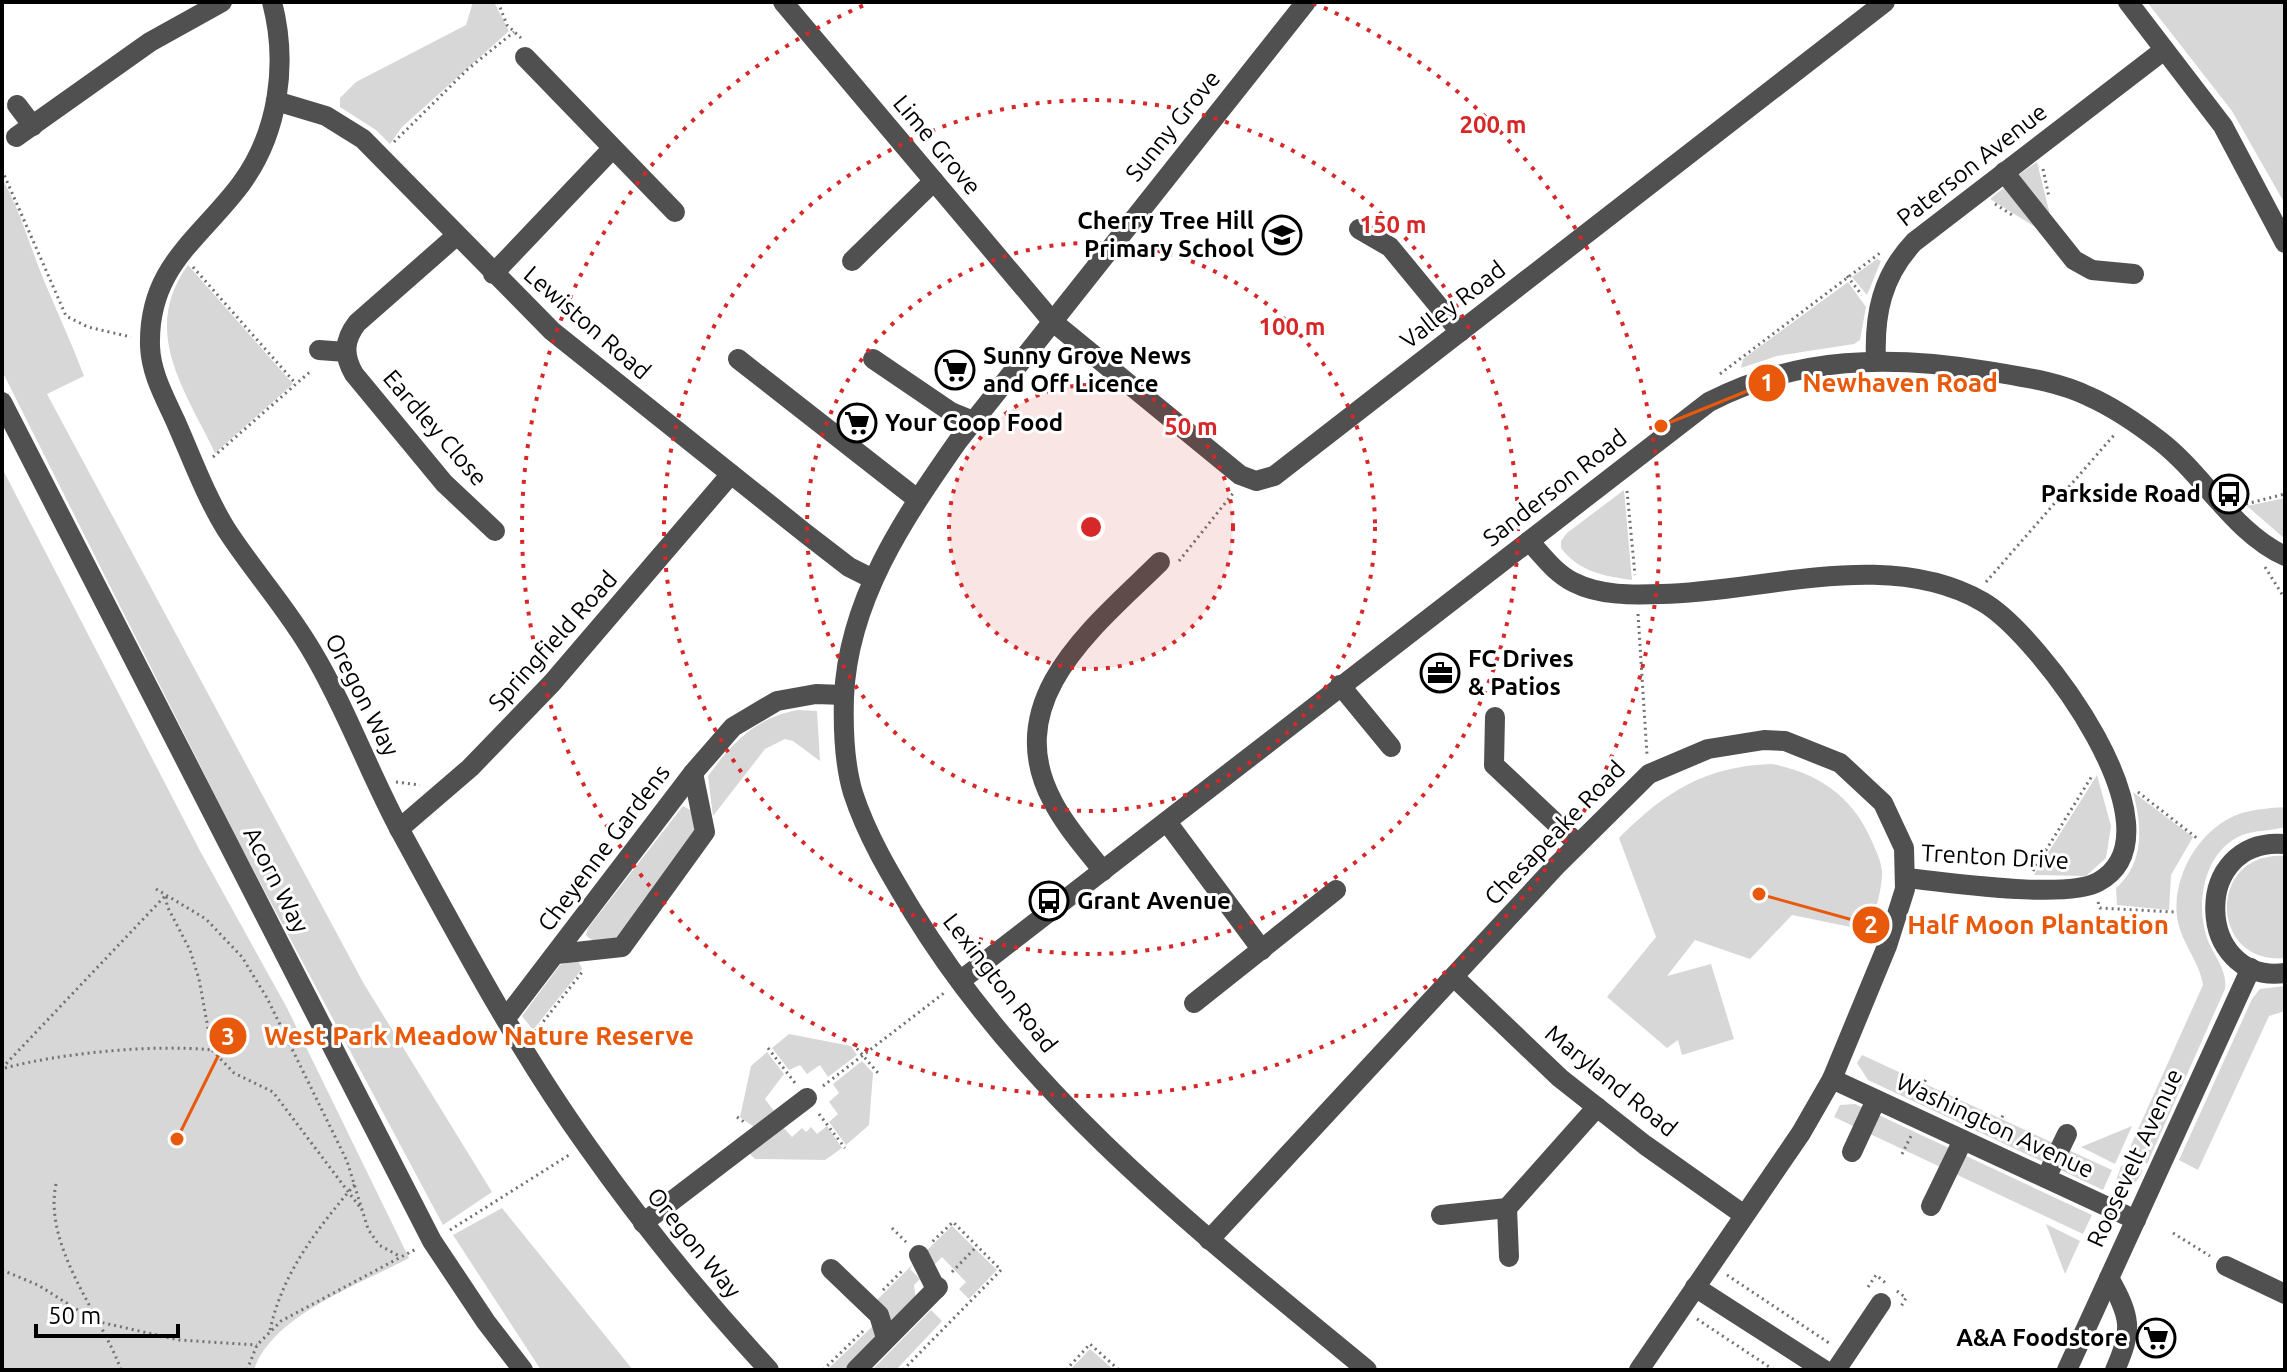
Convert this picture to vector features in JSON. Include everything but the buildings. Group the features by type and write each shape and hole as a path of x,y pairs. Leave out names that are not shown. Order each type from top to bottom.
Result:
{"street":[{"path":"17,105 24,132 150,42 222,2"},
{"name":"Oregon Way","path":"272,2 280,40 272,123 253,166 180,252 157,295 150,339 158,384 228,531 311,648 399,829 506,1018 585,1144 643,1223 769,1370"},
{"name":"Lime Grove","path":"783,2 1052,321"},
{"name":"Sunny Grove","path":"1052,321 1306,2"},
{"name":"Valley Road","path":"1240,475 1256,481 1274,476 1885,2"},
{"path":"2128,2 2223,126 2285,243"},
{"name":"Paterson Avenue","path":"1876,360 1880,299 1897,261 1914,242 2164,50"},
{"path":"525,57 532,80 612,149 675,212"},
{"name":"Lewiston Road","path":"276,101 326,116 353,132 384,158 493,274 580,355 849,567 873,579"},
{"path":"493,274 612,149"},
{"path":"2004,172 2074,260 2092,270 2134,274"},
{"path":"852,261 934,181"},
{"path":"1359,229 1390,247 1460,332"},
{"path":"333,351 357,323 456,236"},
{"path":"1052,321 1240,475"},
{"name":"Lexington Road","path":"1052,321 973,421 917,499 873,579 849,655 844,695 845,751 860,813 896,885 960,981 1068,1106 1209,1240 1367,1370"},
{"name":"Eardley Close","path":"333,351 435,472 495,531"},
{"path":"738,359 917,499"},
{"path":"873,359 951,412 973,421"},
{"name":"Sanderson Road","path":"960,981 1625,466 1709,402 1736,388 1796,369 1876,360 1953,365 2047,381 2087,395 2161,442 2276,551"},
{"name":"Acorn Way","path":"2,402 432,1241 486,1322 523,1370"},
{"name":"Springfield Road","path":"399,829 448,789 563,672 731,474"},
{"name":"Trenton Drive","path":"1529,541 1556,571 1573,582 1603,591 1637,595 1703,593 1786,581 1868,577 1929,583 1973,597 2000,614 2038,650 2091,724 2122,810 2125,841 2114,870 2090,886 2023,888 1906,878"},
{"path":"1103,871 1053,802 1040,770 1039,722 1045,696 1079,642 1160,562"},
{"path":"1340,685 1391,747"},
{"name":"Cheyenne Gardens","path":"506,1018 693,773 733,727 763,707 791,698 844,695"},
{"path":"1495,717 1494,765 1578,844"},
{"name":"Chesapeake Road","path":"1209,1240 1578,844 1649,774 1708,749 1736,742 1785,741 1823,754 1857,776 1883,803 1903,841 1906,878 1887,946 1832,1079 1801,1133 1639,1370"},
{"name":"Cheyenne Gardens","path":"557,954 622,947 705,832 693,773"},
{"path":"1167,822 1262,950"},
{"path":"2285,844 2267,844 2238,858 2226,870 2214,897 2215,926 2234,957 2251,968 2285,973"},
{"path":"1194,1003 1336,890"},
{"name":"Roosevelt Avenue","path":"2067,1370 2251,968"},
{"name":"Maryland Road","path":"1454,977 1560,1078 1744,1215"},
{"name":"Washington Avenue","path":"1832,1079 2136,1220"},
{"path":"643,1223 807,1098"},
{"path":"1852,1152 1876,1100"},
{"path":"1441,1215 1507,1208 1597,1107"},
{"path":"2046,1178 2067,1134"},
{"path":"1931,1206 1963,1140"},
{"path":"1507,1208 1509,1257"},
{"path":"856,1370 937,1288 919,1255"},
{"path":"2226,1266 2285,1294"},
{"path":"831,1269 879,1315 886,1338"},
{"path":"2109,1278 2130,1324 2127,1342 2115,1370"},
{"path":"1695,1287 1824,1370"},
{"path":"1836,1370 1880,1304"}],"path":[{"path":"498,2 507,25 521,38 518,43 525,57"},
{"path":"384,158 402,131 514,32"},
{"path":"2038,146 2051,208"},
{"path":"2,170 66,316 95,330 150,339"},
{"path":"180,252 296,384"},
{"path":"1718,376 1882,252"},
{"path":"198,471 333,351"},
{"path":"1973,597 2128,419"},
{"path":"1625,466 1649,774"},
{"path":"1160,562 1168,571 1177,564 1237,489 1231,485 1240,475"},
{"path":"2228,508 2285,494"},
{"path":"2276,551 2265,568 2285,599"},
{"path":"2023,888 2105,756"},
{"path":"374,779 448,789"},
{"path":"2135,789 2198,839"},
{"path":"2090,886 2100,908 2174,912"},
{"path":"156,889 206,919 242,957 267,998 356,1183 362,1210 374,1238 401,1257"},
{"path":"166,895 167,906 190,950 199,979 212,1050 234,1073 273,1092 362,1210"},
{"path":"2,1069 166,895"},
{"path":"524,1047 600,949"},
{"path":"807,1098 960,981"},
{"path":"853,1044 878,1073"},
{"path":"2,1069 28,1062 135,1051 186,1047 212,1050"},
{"path":"247,1370 257,1345 270,1330 432,1241 585,1144"},
{"path":"270,1330 280,1296 299,1257 356,1183"},
{"path":"56,1184 53,1197 58,1229 95,1321 121,1370"},
{"path":"2173,1233 2226,1266"},
{"path":"937,1288 977,1246"},
{"path":"1710,1264 1828,1344 1836,1333"},
{"path":"2,1270 38,1285 95,1321 179,1340 257,1345"},
{"path":"1876,1275 1906,1298 1880,1304 1876,1275"},
{"path":"1680,1309 1774,1370"},
{"path":"823,1370 879,1315"},
{"path":"1066,1370 1090,1344 1118,1370"}],"shaded area":[{"path":"473,2 494,2 509,31 402,127 390,144 376,130 340,107 340,98 356,82 466,25"},
{"path":"2147,2 2285,2 2285,204 2232,111"},
{"path":"2037,162 2053,227 2018,175"},
{"path":"2,178 84,376 47,394 364,984 492,1192 443,1225 239,843 2,371"},
{"path":"2007,185 2048,235 1990,199"},
{"path":"1877,259 1881,261 1867,295 1852,277"},
{"path":"188,265 293,384 215,453 181,383 172,360 168,337 168,313 174,289"},
{"path":"1848,282 1866,307 1860,340 1854,344 1777,356 1741,368 1743,359"},
{"path":"2,468 199,849 287,1008 409,1258 298,1317 264,1350 254,1370 2,1370"},
{"path":"1624,490 1632,580 1584,568 1561,548 1561,541 1567,533"},
{"path":"2285,498 2285,539 2247,506"},
{"path":"798,710 817,711 820,761 793,741 785,739 765,749 713,816 708,776 717,764 736,742 757,725"},
{"path":"1772,764 1806,774 1835,791 1866,829 1879,857 1882,872 1870,931 1792,915 1750,959 1695,940 1667,976 1711,964 1734,1039 1682,1055 1678,1040 1667,1048 1607,997 1656,937 1619,838 1653,807 1688,784 1726,770"},
{"path":"2097,775 2111,826 2106,858 2086,876 2034,875"},
{"path":"2133,792 2193,837 2171,875 2169,910 2117,905 2116,888 2132,867 2139,843"},
{"path":"683,806 694,812 697,828 619,938 601,941 590,938 586,935 588,928"},
{"path":"2285,807 2285,827 2242,835 2229,843 2211,865 2202,909 2207,938 2222,969 2225,989 2147,1164 2131,1153 2131,1145 2203,985 2178,922 2176,906 2183,872 2201,842 2227,820 2242,813"},
{"path":"2285,856 2285,958 2260,956 2242,945 2231,928 2227,908 2230,888 2241,871 2259,859"},
{"path":"578,960 582,969 533,1030 522,1016 560,965"},
{"path":"2285,986 2285,1011 2269,1016 2198,1170 2179,1160 2252,999 2260,989"},
{"path":"789,1034 851,1046 857,1055 828,1077 820,1065 807,1074 800,1065 789,1070 772,1048"},
{"path":"767,1052 784,1074 765,1099 774,1111 754,1127 740,1117 751,1066"},
{"path":"1862,1055 2112,1170 2103,1190 1868,1080 1857,1063"},
{"path":"862,1061 873,1073 869,1125 846,1145 829,1122 838,1114 829,1102 839,1093 833,1084"},
{"path":"1855,1104 2092,1215 2083,1234 1834,1117 1840,1105"},
{"path":"782,1126 792,1137 802,1128 806,1132 811,1127 817,1134 827,1126 842,1148 825,1160 755,1159 748,1152"},
{"path":"2132,1126 2115,1164 2081,1147"},
{"path":"2131,1164 2143,1170 2137,1180 2131,1187 2112,1193 2121,1166"},
{"path":"502,1208 633,1370 541,1370 453,1235"},
{"path":"2046,1224 2080,1241 2065,1274"},
{"path":"952,1226 997,1270 969,1299 959,1289 966,1282 942,1257 932,1267 923,1254"},
{"path":"913,1264 910,1269 920,1279 914,1285 916,1302 891,1329 873,1304"},
{"path":"931,1310 942,1321 896,1370 872,1370"},
{"path":"876,1323 881,1334 849,1370 827,1370"},
{"path":"1090,1349 1114,1370 1070,1370"}],"place":[{"name":"Cherry Tree Hill Primary School","path":"1282,235"},
{"name":"Sunny Grove News and Off Licence","path":"955,370"},
{"name":"Your Coop Food","path":"857,423"},
{"name":"Newhaven Road","path":"1661,426"},
{"name":"Parkside Road","path":"2229,494"},
{"name":"FC Drives & Patios","path":"1440,673"},
{"name":"Half Moon Plantation","path":"1759,894"},
{"name":"Grant Avenue","path":"1049,901"},
{"name":"West Park Meadow Nature Reserve","path":"177,1139"},
{"name":"A&A Foodstore","path":"2156,1338"}]}
